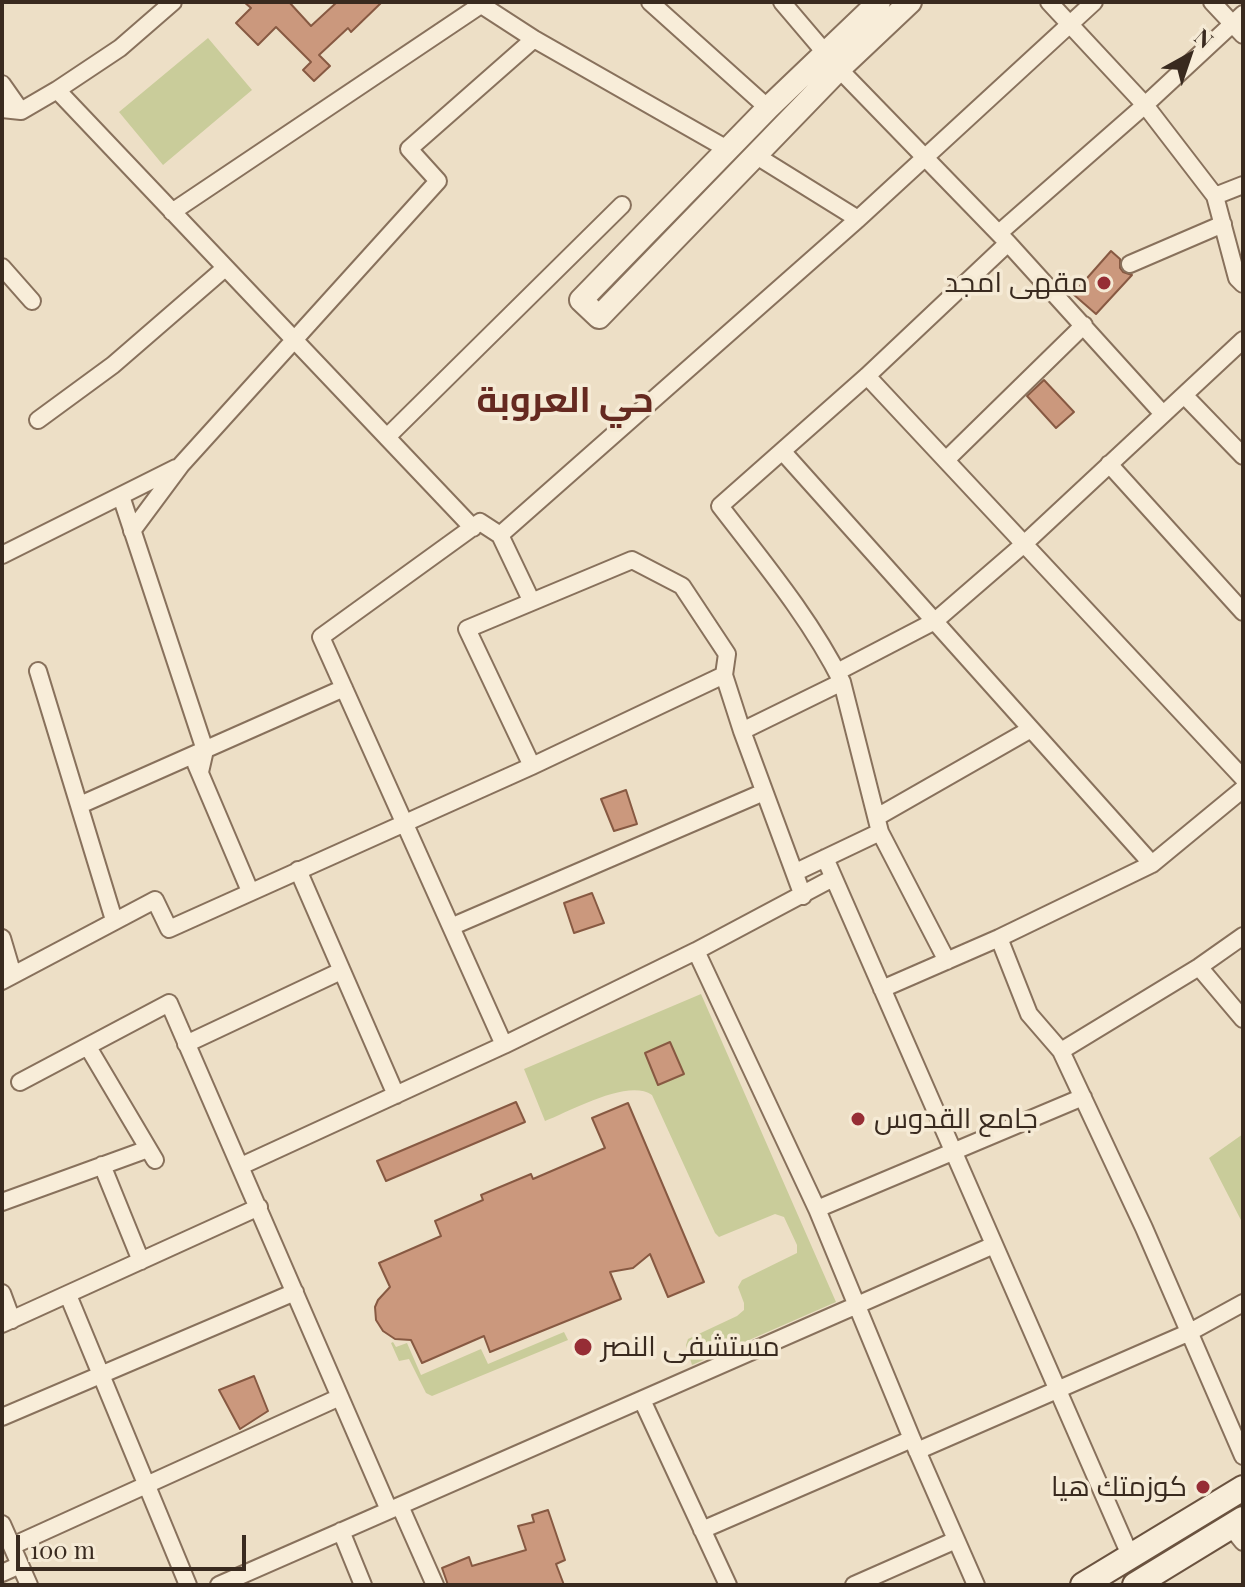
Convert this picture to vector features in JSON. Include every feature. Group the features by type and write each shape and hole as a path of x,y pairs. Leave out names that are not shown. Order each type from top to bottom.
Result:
{"main road":[{"path":"1083,1585 1243,1488"},
{"path":"1135,1585 1168,1576 1239,1529"}],"street":[{"path":"2,109 21,111 57,90 120,48 173,2"},
{"path":"650,2 768,108"},
{"path":"782,2 839,69 1004,238 1163,414"},
{"path":"879,2 824,52 581,300 599,317 839,69 910,2"},
{"path":"1049,2 1145,105 1215,196 1237,278 1243,284"},
{"path":"500,535 858,219 1094,2"},
{"path":"947,961 879,824 840,677 811,627 720,506 867,376 1004,238 1145,105 1240,24 1212,2"},
{"path":"172,212 481,3 534,39 727,149"},
{"path":"132,531 181,465 438,181 409,149 534,39"},
{"path":"2,84 21,111"},
{"path":"57,90 473,528"},
{"path":"755,155 858,219"},
{"path":"1215,196 1243,185"},
{"path":"387,437 622,205"},
{"path":"1130,264 1223,224"},
{"path":"2,267 32,301"},
{"path":"38,420 113,365 225,268"},
{"path":"946,460 1084,325"},
{"path":"742,731 935,621 1024,544 1243,340"},
{"path":"867,376 1243,778"},
{"path":"1184,395 1243,456"},
{"path":"783,452 1152,864"},
{"path":"1109,464 1243,612"},
{"path":"2,555 181,465"},
{"path":"121,496 199,752 200,772 250,891"},
{"path":"504,1045 321,637 480,522 500,535 531,600"},
{"path":"532,766 467,629 632,560 682,586 727,654 724,675 803,896"},
{"path":"38,671 114,920"},
{"path":"2,938 8,978 155,900 169,929 532,766 724,675"},
{"path":"80,805 344,688"},
{"path":"796,872 825,858 1031,729"},
{"path":"882,989 999,938 1152,864 1243,789"},
{"path":"453,926 764,792"},
{"path":"825,858 1130,1555"},
{"path":"298,870 396,1095"},
{"path":"241,1166 504,1045 696,951 833,878"},
{"path":"1061,1051 1199,967 1243,936"},
{"path":"999,938 1029,1014 1061,1051 1083,1097 1243,1456"},
{"path":"696,951 817,1209 914,1445 976,1585"},
{"path":"1199,967 1243,1019"},
{"path":"186,1044 341,971"},
{"path":"20,1082 169,1003 340,1397 435,1585"},
{"path":"2,1202 102,1165 152,1154 88,1047"},
{"path":"817,1209 1083,1097"},
{"path":"102,1165 141,1261"},
{"path":"2,1293 7,1322 259,1207"},
{"path":"219,1585 994,1245"},
{"path":"2,1417 295,1292"},
{"path":"68,1295 188,1585"},
{"path":"702,1530 1057,1388 1190,1332 1243,1303"},
{"path":"12,1546 340,1397"},
{"path":"642,1400 728,1585"},
{"path":"2,1524 29,1585"},
{"path":"341,1531 363,1585"},
{"path":"854,1585 956,1540"},
{"path":"2,1573 20,1565"}],"green space":[{"path":"208,38 252,90 163,165 119,112"},
{"path":"701,994 836,1302 692,1365 686,1345 688,1339 744,1310 738,1287 742,1280 797,1253 797,1245 784,1217 775,1214 719,1237 652,1095 629,1090 614,1093 545,1121 524,1069"},
{"path":"1243,1134 1243,1224 1209,1158"},
{"path":"564,1332 568,1340 432,1396 426,1393 409,1359 399,1361 391,1343 396,1347 407,1343 421,1375 481,1349 488,1364"}],"building":[{"path":"244,2 289,2 311,26 337,2 382,2 351,32 348,28 319,55 330,66 314,81 303,70 311,62 276,27 258,45 236,23 251,8"},
{"name":"مقهى امجد","path":"1111,251 1120,259 1123,272 1132,275 1096,314 1073,294"},
{"path":"1044,380 1074,412 1056,428 1027,396"},
{"path":"626,790 637,824 614,831 601,799"},
{"path":"592,893 604,923 574,933 564,903"},
{"path":"670,1042 684,1074 658,1085 645,1053"},
{"path":"516,1102 525,1122 386,1181 377,1161"},
{"path":"628,1103 704,1282 668,1297 650,1254 633,1268 610,1272 621,1299 490,1352 484,1336 422,1363 411,1340 395,1339 383,1331 376,1320 375,1307 390,1287 379,1263 441,1236 435,1221 483,1200 481,1195 531,1174 533,1179 605,1148 592,1118"},
{"path":"254,1376 268,1411 240,1429 219,1390"},
{"path":"548,1510 565,1560 556,1564 564,1585 448,1585 442,1568 469,1557 472,1566 526,1550 518,1526 534,1522 532,1515"}],"place":[{"name":"مقهى امجد","path":"1104,283"},
{"name":"جامع القدوس","path":"858,1119"},
{"name":"مستشفى النصر","path":"583,1347"},
{"name":"كوزمتك هيا","path":"1203,1487"}],"district":[{"name":"حي العروبة","path":"565,401"}]}
